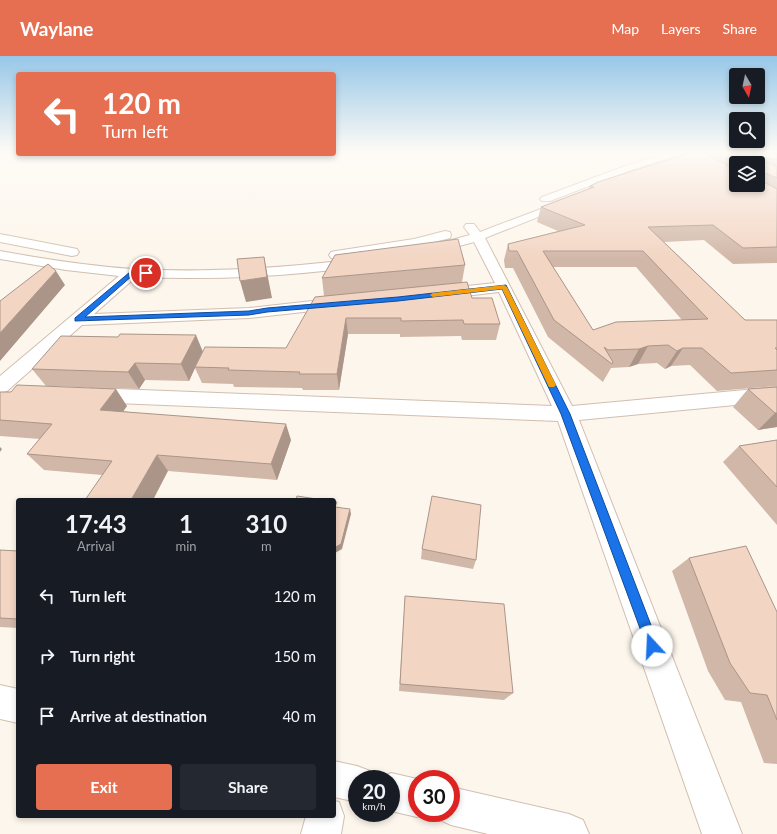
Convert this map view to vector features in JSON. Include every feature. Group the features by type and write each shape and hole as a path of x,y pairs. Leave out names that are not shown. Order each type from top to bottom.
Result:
{"street":[{"path":"177,262 206,264 350,253 415,243 452,234 504,228 604,187"},
{"path":"0,254 39,262 132,273 201,274 300,271 363,263 432,249 474,232"},
{"path":"474,232 504,287 566,414 722,834"},
{"path":"0,238 83,254"},
{"path":"0,386 132,273"},
{"path":"421,296 504,287"},
{"path":"78,320 249,313 351,302"},
{"path":"0,392 24,393"},
{"path":"72,394 566,414 777,394"},
{"path":"0,702 16,706"},
{"path":"336,779 348,782"},
{"path":"460,808 569,834"},
{"path":"321,834 325,818"}],"building":[{"path":"593,187 729,187 729,192 765,192 765,187 774,187 777,189 777,247 743,248 713,225 648,227 745,320 777,320 777,348 775,348 777,350 777,370 731,373 702,348 683,348 677,351 668,345 648,346 639,349 608,350 604,347 613,362 612,364 554,320 517,251 509,251 508,244 585,225 541,207","holes":["543,251 643,251 708,319 616,322 593,330"]},
{"path":"458,239 465,265 322,278 335,255"},
{"path":"264,257 267,277 240,281 237,259"},
{"path":"48,264 56,271 0,333 0,301"},
{"path":"467,282 472,298 492,298 500,324 464,324 463,320 401,321 401,318 346,318 337,374 299,374 300,372 228,370 229,368 195,367 205,347 286,348 315,297"},
{"path":"120,334 196,335 181,364 135,363 128,372 32,369 61,336 118,337"},
{"path":"17,385 116,389 100,410 286,424 271,464 157,455 132,498 86,498 112,461 27,454 52,424 0,420 0,392 11,392"},
{"path":"777,387 777,413 775,413 748,389"},
{"path":"777,440 777,487 739,446"},
{"path":"297,496 310,498 296,498"},
{"path":"432,496 481,505 476,560 422,549"},
{"path":"336,507 350,509 341,544 336,547"},
{"path":"746,546 777,612 777,720 767,695 750,693 730,663 689,558"},
{"path":"0,550 16,551 16,619 0,618"},
{"path":"405,596 504,604 513,693 400,684"}],"slow traffic":[{"path":"433,295 504,287 552,385"}],"route":[{"path":"146,273 132,273 78,320 249,313 504,287 566,414 652,646"}]}
